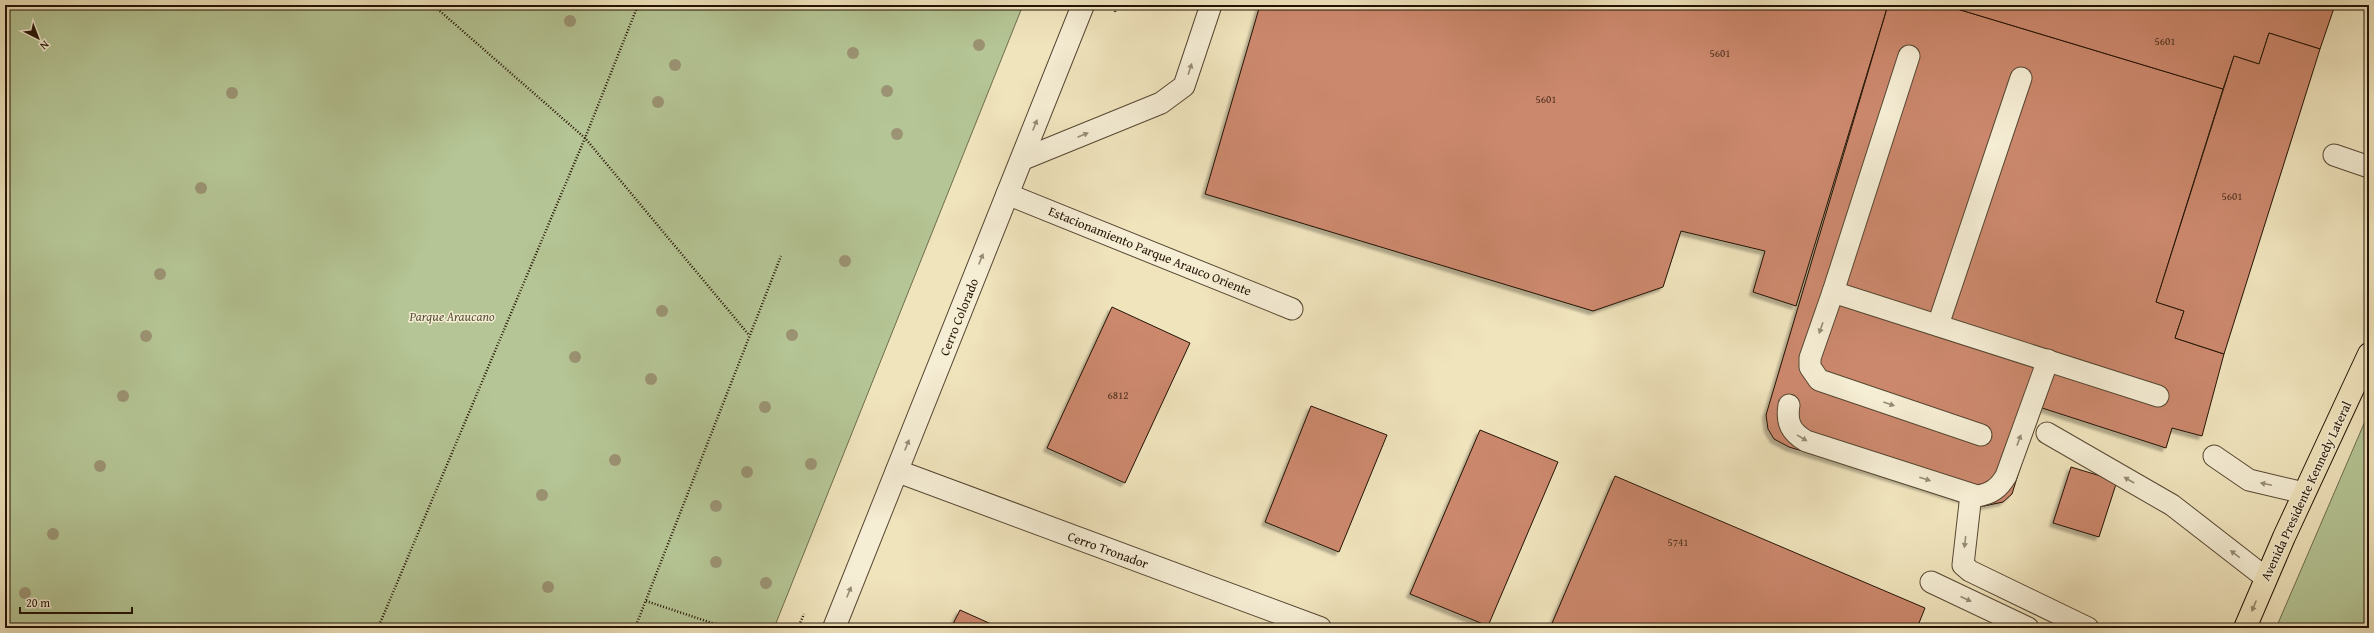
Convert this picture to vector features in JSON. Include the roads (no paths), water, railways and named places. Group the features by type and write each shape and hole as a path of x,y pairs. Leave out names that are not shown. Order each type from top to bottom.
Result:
{"main road":[{"name":"Avenida Presidente Kennedy Lateral","path":"2245,628 2304,492 2369,354"}],"street":[{"name":"Cerro Colorado","path":"834,628 1082,5"},
{"name":"Cerro Tronador","path":"897,471 1320,628"}],"lane":[{"path":"1021,160 1162,103 1184,86 1211,5"},
{"path":"1909,56 1833,292 1810,358 1810,367 1819,380 1981,435"},
{"path":"1938,325 2021,78"},
{"path":"2334,155 2369,167"},
{"name":"Estacionamiento Parque Arauco Oriente","path":"1007,194 1292,308"},
{"path":"1833,292 2158,396"},
{"path":"1789,406 1787,417 1790,428 1797,436 1806,441 1977,496 1985,495 2001,485 2006,476 2048,360"},
{"path":"2047,433 2172,505 2266,578"},
{"path":"2214,456 2249,480 2304,492"},
{"path":"1970,503 1963,565 1970,571 2088,628"},
{"path":"1931,582 2028,628"}],"park label":[{"name":"Parque Araucano","path":"452,316"}]}
